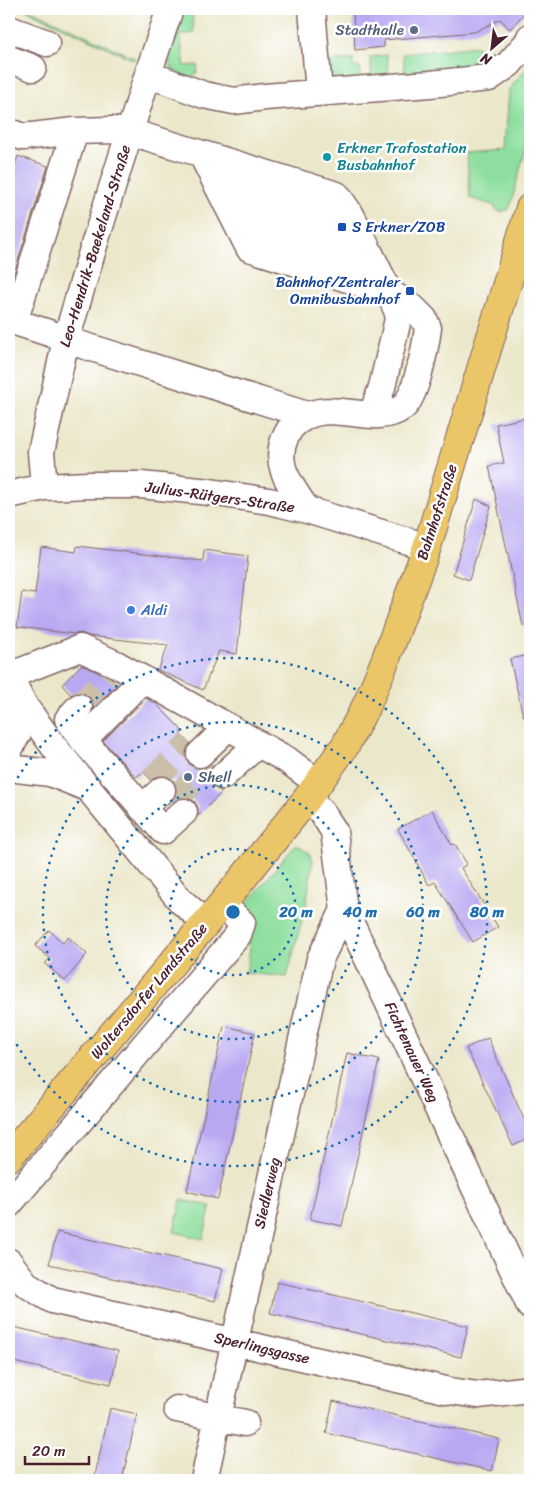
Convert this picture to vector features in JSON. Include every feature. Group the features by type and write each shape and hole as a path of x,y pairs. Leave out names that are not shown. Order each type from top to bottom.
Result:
{"main road":[{"name":"Bahnhofstraße","path":"312,791 345,746 367,704 385,662 426,547 530,208"},
{"name":"Woltersdorfer Landstraße","path":"9,1156 214,914 312,791"}],"street":[{"name":"Leo-Hendrik-Baekeland-Straße","path":"44,487 41,452 66,340 80,288 170,9"},
{"path":"312,9 319,92"},
{"path":"9,29 47,43"},
{"path":"148,74 204,95 234,101 319,92 430,84 489,78 509,64 530,37"},
{"path":"75,131 12,321 66,340 307,415"},
{"path":"9,132 23,137 75,131 130,132 337,195 350,215 390,292 399,315 374,409 367,414 323,410 307,415 291,427 281,444 281,460 289,483 307,510"},
{"path":"202,155 249,248 390,292"},
{"path":"245,168 276,256"},
{"path":"245,168 304,265"},
{"path":"284,179 331,274"},
{"path":"309,187 322,207 360,282"},
{"name":"Julius-Rütgers-Straße","path":"9,495 44,487 141,485 210,492 269,501 307,510 426,547"},
{"name":"Fichtenauer Weg","path":"9,675 80,648 113,670 143,679 287,760 312,791 321,811 334,831 344,910 530,1306"},
{"path":"9,675 24,705 54,748 181,901 242,923 238,935 9,1204"},
{"path":"83,740 143,679"},
{"path":"9,750 19,731 24,705"},
{"path":"79,707 68,719 83,740 157,805 134,845"},
{"path":"235,731 206,759 235,731"},
{"path":"9,768 50,773 87,788"},
{"name":"Siedlerweg","path":"204,1480 320,959 344,910"},
{"name":"Sperlingsgasse","path":"9,1262 26,1284 52,1300 450,1391 478,1395 530,1389"},
{"path":"177,1409 245,1423"}],"green space":[{"path":"24,9 29,9 135,58 134,60"},
{"path":"183,9 192,9 194,33 180,35 185,66 198,65 197,72 192,78 176,72 171,67 169,60 171,42"},
{"path":"478,46 481,69 405,77 403,54"},
{"path":"387,55 389,78 372,80 370,57"},
{"path":"353,59 353,67 360,67 361,81 335,84 328,77 327,66 330,62"},
{"path":"530,64 530,137 511,204 508,210 500,212 495,209 495,206 470,198 467,153 505,150 509,89"},
{"path":"296,844 309,852 313,860 306,905 287,977 246,973 250,948 245,935 246,905"},
{"path":"181,1200 211,1206 203,1239 174,1232"}],"building":[{"name":"Stadthalle","path":"353,9 528,9 510,29 500,19 475,32 384,40 384,47 355,50"},
{"path":"18,156 48,166 11,283 9,283 9,184"},
{"path":"530,417 530,625 523,626 489,466 504,463 496,424"},
{"path":"476,499 491,506 469,580 453,574"},
{"name":"Aldi","path":"77,546 203,561 204,550 248,556 237,654 219,651 203,690 158,670 168,645 89,636 81,633 75,634 17,627 22,592 35,594 41,547 76,552"},
{"path":"530,655 530,716 523,716 510,659"},
{"path":"81,665 109,677 117,684 94,708 89,696 82,692 71,695 62,685"},
{"path":"146,698 156,704 181,729 181,735 190,743 186,749 185,757 190,765 196,768 204,768 211,764 212,766 209,772 209,780 212,786 223,791 198,816 198,808 195,802 189,798 181,797 172,801 177,787 173,780 159,775 151,780 143,772 136,777 103,741"},
{"path":"432,810 452,845 455,844 467,864 461,868 498,927 473,942 435,882 429,885 398,829"},
{"path":"49,930 63,943 68,937 87,954 65,981 45,964 50,958 35,946"},
{"path":"224,1026 255,1033 218,1199 187,1191"},
{"path":"488,1038 530,1133 530,1138 513,1146 466,1048"},
{"path":"347,1053 379,1060 342,1226 310,1219"},
{"path":"57,1232 223,1269 215,1301 49,1264"},
{"path":"277,1282 468,1326 461,1357 270,1313"},
{"path":"9,1326 118,1351 111,1384 9,1361"},
{"path":"333,1401 499,1439 492,1471 326,1433"},
{"path":"110,1408 137,1414 122,1480 94,1480"}],"tunnel":[{"path":"79,707 109,676"},
{"path":"152,781 190,743"},
{"path":"173,801 211,764"}],"place":[{"name":"Stadthalle","path":"414,30"},
{"name":"Erkner Trafostation Busbahnhof","path":"327,157"},
{"name":"S Erkner/ZOB","path":"342,227"},
{"name":"Bahnhof/Zentraler Omnibusbahnhof","path":"410,291"},
{"name":"Aldi","path":"131,610"},
{"name":"Shell","path":"188,777"}]}
